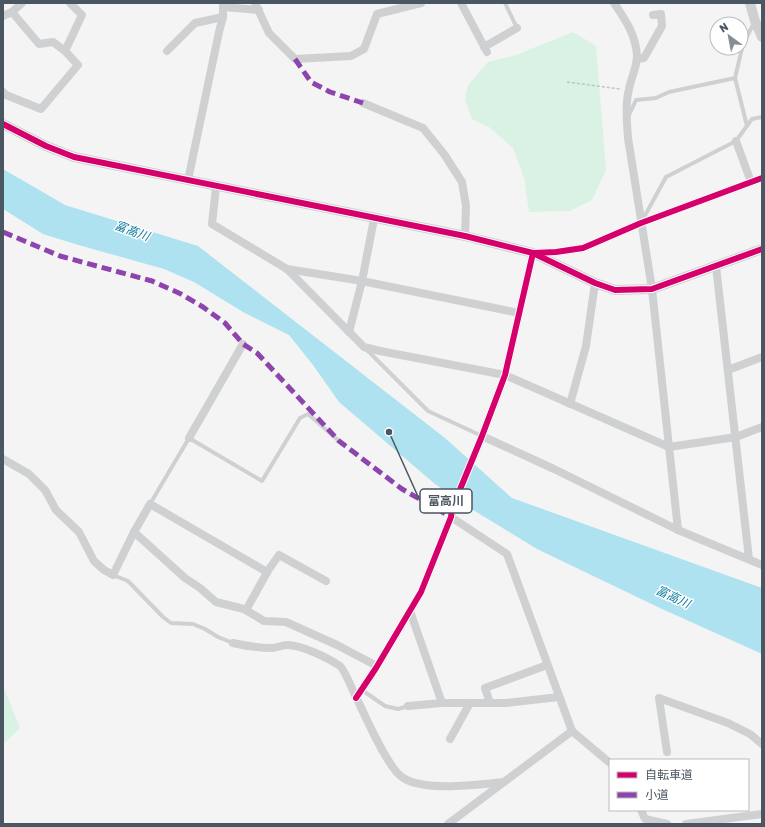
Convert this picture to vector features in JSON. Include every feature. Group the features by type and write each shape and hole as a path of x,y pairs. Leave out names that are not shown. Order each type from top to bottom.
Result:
{"street":[{"path":"3,16 12,12 22,3"},
{"path":"65,51 82,15 70,3"},
{"path":"188,180 223,17 223,5 257,6 269,33 295,59 351,56 364,49 377,14 421,3"},
{"path":"461,3 485,49 517,28"},
{"path":"614,3 632,32 637,56 628,90 628,138 652,289 678,530"},
{"path":"748,3 762,37"},
{"path":"3,92 6,95 41,109 78,65 65,51 53,42 39,44 12,12"},
{"path":"637,59 644,58 662,26 660,14 653,15"},
{"path":"167,51 195,23 223,17"},
{"path":"363,104 423,128 444,154 462,182 466,206 465,236"},
{"path":"3,124 46,146 74,157 374,219 465,236 533,253 595,283 615,290 652,289 762,249"},
{"path":"736,141 751,182"},
{"path":"533,253 556,252 583,248 641,223 762,178"},
{"path":"216,187 212,224 286,269 364,347 505,375 669,447 736,436 762,427"},
{"path":"349,332 362,281 374,219"},
{"path":"356,698 421,592 505,375 533,253"},
{"path":"716,266 749,559"},
{"path":"286,269 362,281 519,313"},
{"path":"570,404 586,346 595,283"},
{"path":"189,438 243,344"},
{"path":"728,370 762,357"},
{"path":"482,436 554,469 678,530 762,565"},
{"path":"3,459 29,474 45,490 56,510 79,532 94,560 104,570 113,574 150,504 267,572"},
{"path":"452,513 507,554 572,731 609,762"},
{"path":"134,532 185,578 200,588 216,602 246,610 264,621 286,622 337,645 377,666"},
{"path":"246,610 267,572 279,555 326,581"},
{"path":"410,611 442,703"},
{"path":"233,643 247,646 274,648 287,645 309,650 342,667 387,759 401,777 410,782 430,786 467,786 504,782"},
{"path":"490,703 485,688 547,665"},
{"path":"408,706 442,703 506,703 559,697"},
{"path":"667,752 659,698 728,723 750,734 762,744"},
{"path":"450,739 470,703"},
{"path":"448,824 572,731"},
{"path":"641,811 645,819 667,824"},
{"path":"686,824 762,814"}],"lane":[{"path":"505,3 517,28"},
{"path":"747,126 735,78 743,44 755,21"},
{"path":"627,121 636,100 656,98 669,92 735,78"},
{"path":"641,223 666,177 736,141 752,119 762,117"},
{"path":"364,347 428,411 482,436"},
{"path":"150,504 189,438 262,481 300,418 308,414 339,441"},
{"path":"113,574 128,581 163,617 171,623 193,624 233,643"},
{"path":"362,689 385,706 398,709 408,706"}],"path":[{"path":"567,82 628,90"}],"green space":[{"path":"573,32 596,46 606,170 592,200 570,211 529,212 524,178 513,148 489,127 472,119 465,100 468,85 488,62 516,55"},
{"path":"3,686 20,728 3,744"}],"water":[{"path":"3,169 65,205 198,246 445,438 512,498 762,588 762,654 660,608 537,549 465,505 435,484 339,402 313,365 289,335 243,312 194,282 164,269 43,234 3,209"}],"marked path":[{"path":"295,59 311,82 330,92 363,103"},
{"path":"3,232 60,256 152,281 181,294 203,307 225,323 243,344 257,353 339,441 402,489 451,517"}],"cycle path":[{"path":"3,124 46,146 74,157 465,236 533,253 595,283 615,290 652,289 762,249"},
{"path":"356,698 376,668 421,592 451,517 452,509 505,375 533,253 556,252 583,248 641,223 762,178"}],"place":[{"name":"富高川","path":"389,432"}]}
